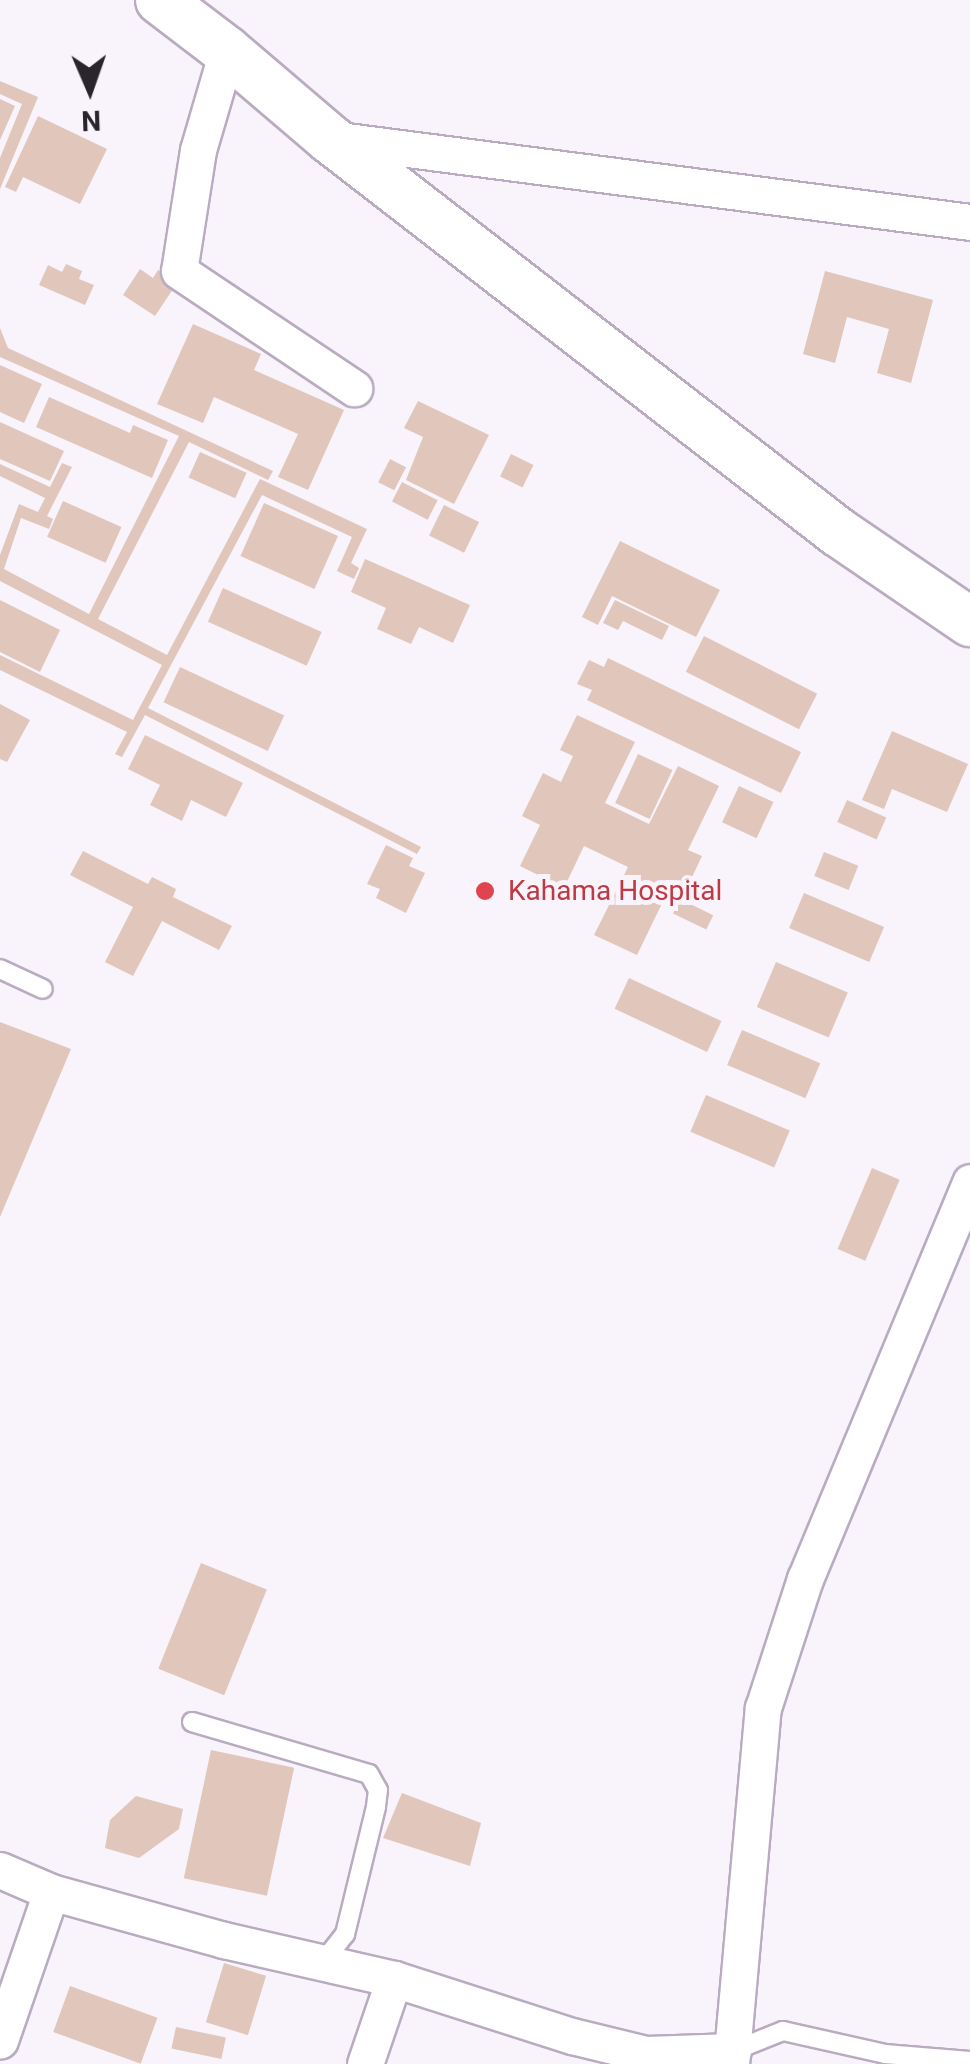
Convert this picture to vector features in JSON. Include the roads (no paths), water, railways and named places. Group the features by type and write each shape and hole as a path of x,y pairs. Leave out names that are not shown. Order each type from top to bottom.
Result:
{"street":[{"path":"160,0 227,50 330,139 838,532 970,622"},
{"path":"227,50 198,150 179,271 354,388"},
{"path":"330,139 970,222"},
{"path":"0,1870 51,1892 394,1979 572,2036 646,2054 732,2058 763,1708 805,1580 970,1182"},
{"path":"0,2040 51,1892"},
{"path":"365,2064 394,1979"}],"lane":[{"path":"0,969 44,989"},
{"path":"192,1722 369,1774 378,1790 345,1934 322,1962"},
{"path":"732,2058 783,2032 885,2054 970,2060"}],"place":[{"name":"Kahama Hospital","path":"485,891"}]}
